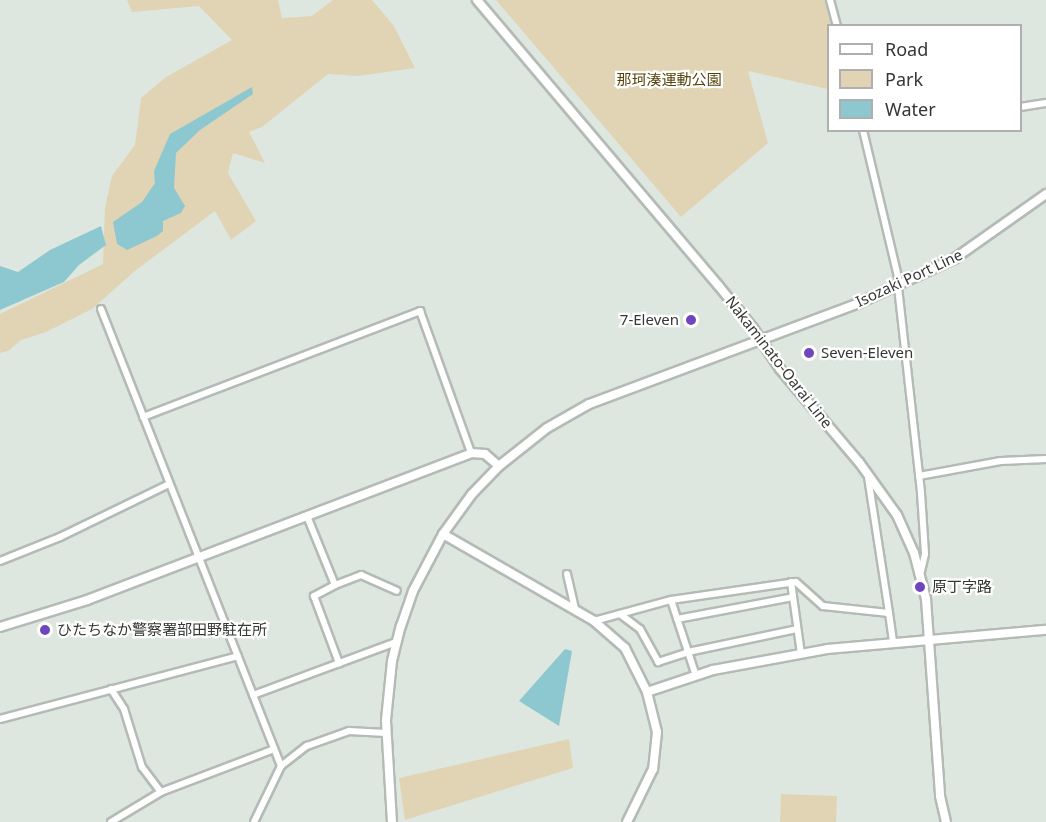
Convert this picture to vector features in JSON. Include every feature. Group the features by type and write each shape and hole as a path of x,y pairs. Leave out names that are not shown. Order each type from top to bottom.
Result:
{"main road":[{"name":"Nakaminato-Oarai Line","path":"477,0 712,277 761,340 780,369 866,472 897,514 921,572 930,640 940,796 946,822"},
{"name":"Isozaki Port Line","path":"392,822 386,733 387,699 396,642 413,591 442,534 472,494 499,466 547,429 589,404 899,286 954,259 1046,194"},
{"path":"0,627 87,600 471,453 485,454 499,466"},
{"path":"442,534 594,621 625,648 646,692 657,732 657,751 653,769 627,822"},
{"path":"646,692 696,676 801,654 893,642 1046,630"}],"street":[{"path":"830,0 836,24"},
{"path":"1022,107 1046,103"},
{"path":"863,132 899,286 919,476 925,554 921,572"},
{"path":"101,309 281,766"},
{"path":"142,417 420,311 471,453"},
{"path":"919,476 1001,461 1046,459"},
{"path":"866,472 873,499 893,642"},
{"path":"0,561 60,537 169,484"},
{"path":"307,516 335,585"},
{"path":"339,663 314,596 361,574 397,591"},
{"path":"567,574 575,610"},
{"path":"594,621 671,600 791,582 796,582 816,603 824,606 889,613"},
{"path":"791,582 801,654"},
{"path":"677,619 793,597"},
{"path":"671,600 696,676"},
{"path":"620,614 640,629 658,662 688,652 797,629"},
{"path":"253,695 396,642"},
{"path":"0,719 237,656"},
{"path":"111,689 124,709 142,767 161,792"},
{"path":"254,822 281,766 307,746 349,731 386,733"},
{"path":"111,822 161,792 273,749"}],"green space":[{"path":"127,0 278,0 282,18 312,16 333,0 372,0 394,26 415,68 358,76 328,74 262,127 249,132 265,163 233,153 228,173 256,221 231,240 215,211 136,270 92,309 46,332 21,340 8,351 0,353 0,314 103,264 105,207 112,176 135,145 141,98 166,77 232,40 199,6 132,12"},
{"name":"那珂湊運動公園","path":"496,0 827,0 833,24 827,24 827,89 748,71 768,143 681,217"},
{"path":"569,739 573,768 405,820 399,778"},
{"path":"781,794 837,796 836,822 780,822"}],"water":[{"path":"252,87 253,94 200,130 176,153 174,188 185,206 181,213 163,221 163,231 157,236 127,250 117,244 113,222 142,202 155,183 154,171 170,134"},
{"path":"101,226 106,245 79,265 64,282 0,310 0,266 18,272 50,250"},
{"path":"565,649 572,651 559,726 519,701"}],"place":[{"name":"7-Eleven","path":"691,320"},
{"name":"Seven-Eleven","path":"809,353"},
{"name":"原丁字路","path":"920,587"},
{"name":"ひたちなか警察署部田野駐在所","path":"45,630"}]}
